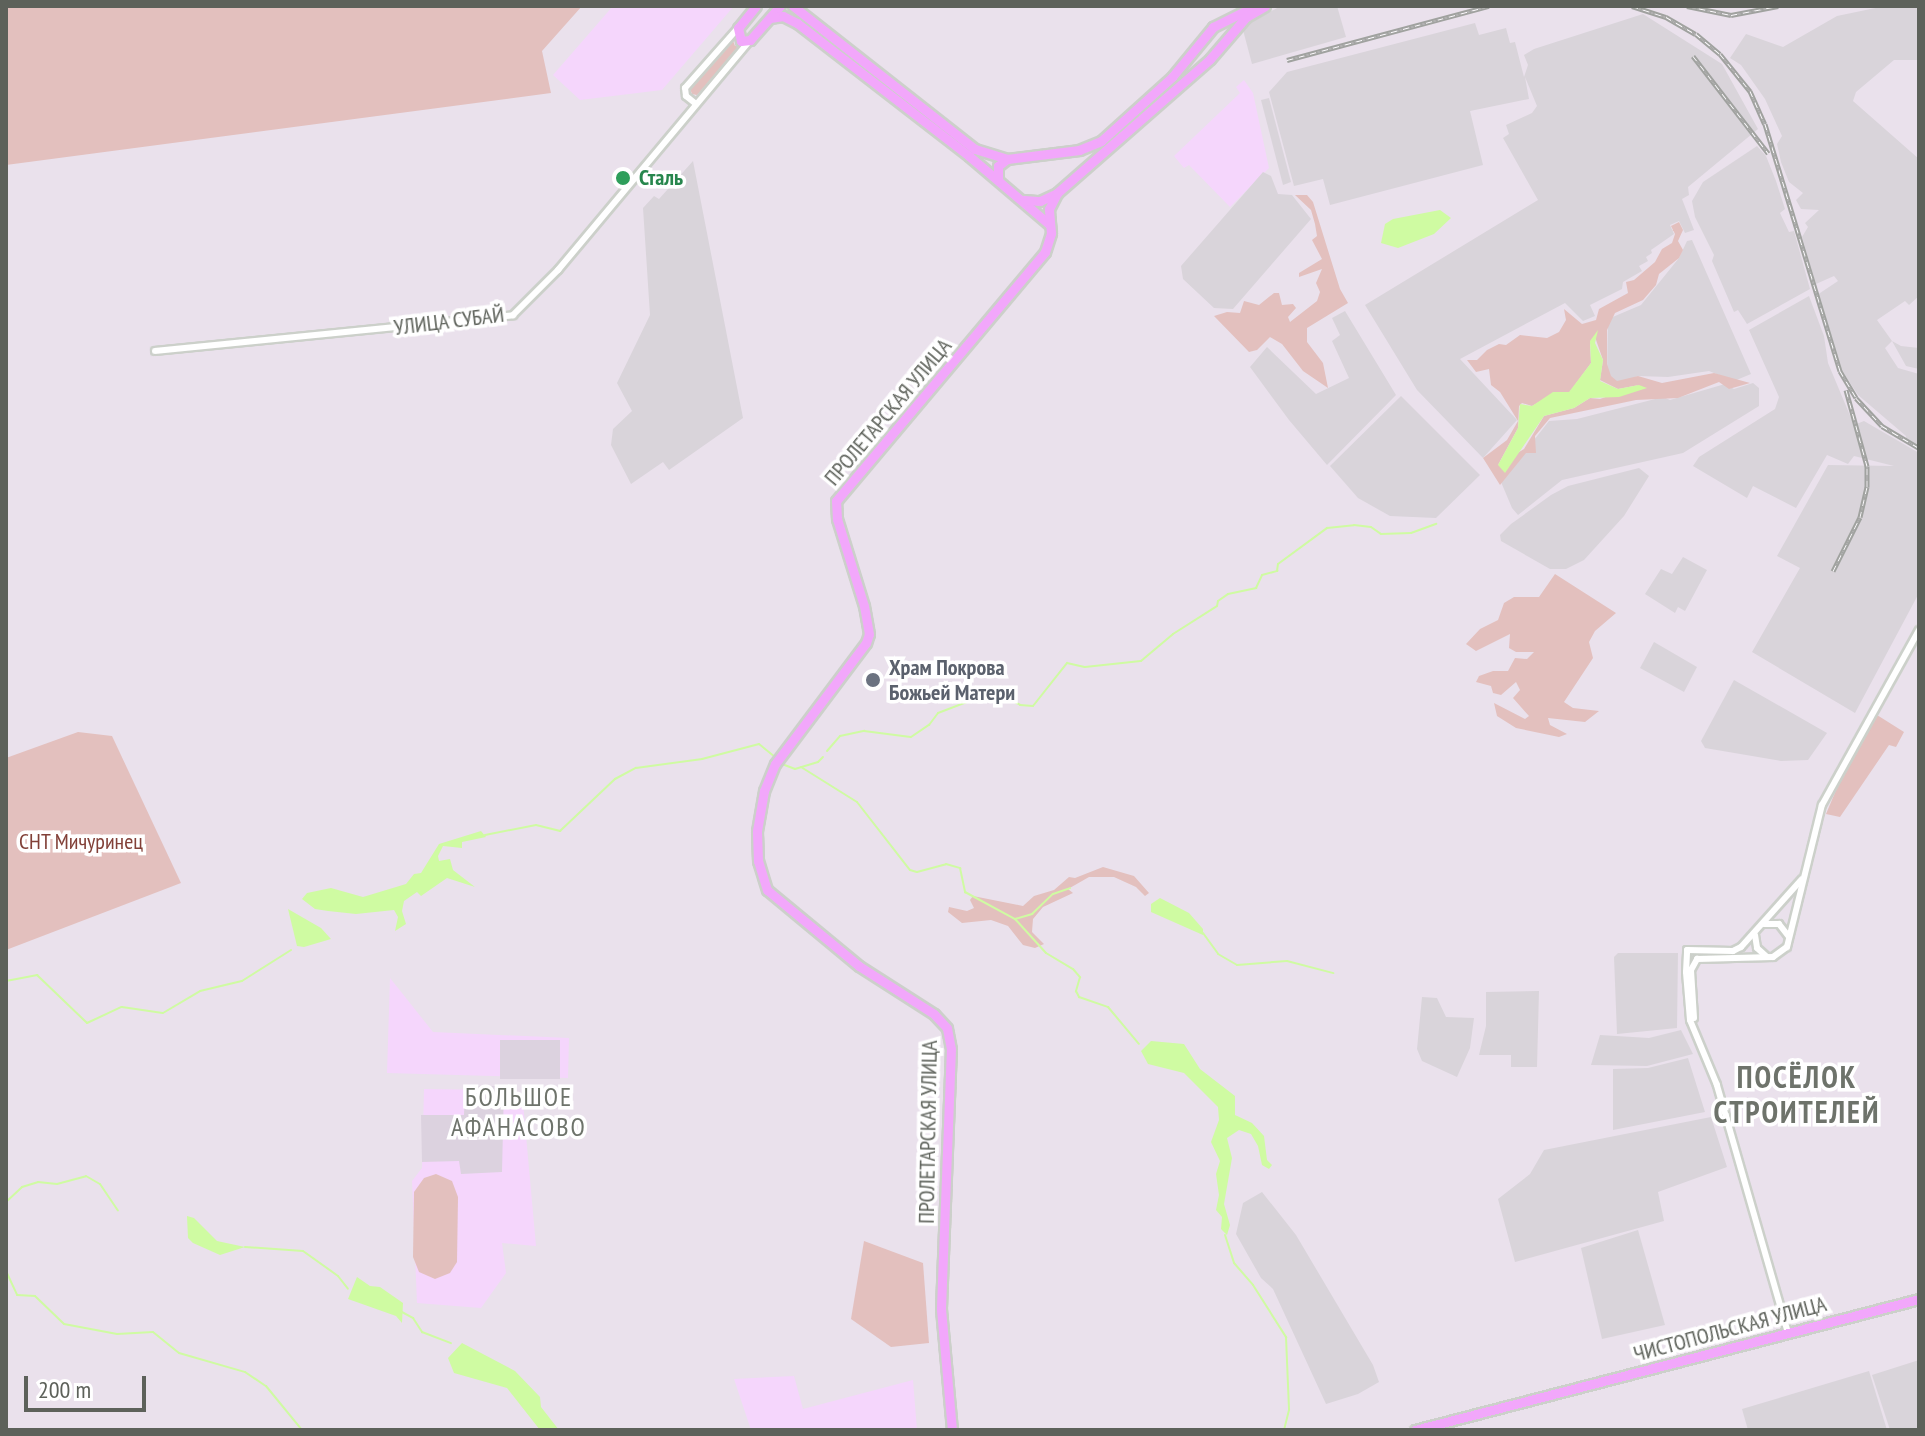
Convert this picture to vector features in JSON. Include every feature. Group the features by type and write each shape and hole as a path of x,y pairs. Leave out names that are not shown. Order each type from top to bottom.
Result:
{"main road":[{"path":"756,6 738,28 739,39 750,40 780,6"},
{"path":"793,6 1051,226"},
{"path":"770,18 783,16 797,23 975,149 1007,159 1064,152 1101,141 1172,77 1224,19 1255,6"},
{"path":"1024,200 1040,201 1057,193 1210,59 1246,17 1265,6"},
{"path":"1224,19 1233,21 1235,30"},
{"path":"1196,48 1198,59 1210,59"},
{"path":"1064,152 1076,162 1073,178"},
{"path":"998,180 998,166 1007,159"},
{"name":"ПРОЛЕТАРСКАЯ УЛИЦА","path":"952,1430 941,1308 950,1037 942,1020 859,966 767,890 758,861 757,831 764,791 775,764 866,643 869,634 864,606 837,519 836,501 1045,252 1051,226 1049,209 1057,193"},
{"name":"ЧИСТОПОЛЬСКАЯ УЛИЦА","path":"1415,1430 1919,1299"}],"street":[{"path":"696,104 686,96 685,88 738,28"},
{"name":"УЛИЦА СУБАЙ","path":"155,351 513,315 558,270 750,40"},
{"path":"1695,1030 1691,985 1694,961 1708,956 1782,954 1789,941 1822,805 1919,630"},
{"path":"1788,1333 1721,1098 1688,1011 1687,950 1737,950 1755,935 1802,879"},
{"path":"1763,924 1779,924 1787,930 1789,941"},
{"path":"1755,935 1757,948 1766,956"}],"shaded area":[{"path":"613,6 734,6 662,90 580,100 553,75"},
{"path":"1281,6 1337,6 1346,37 1252,64 1243,30 1247,24"},
{"path":"1885,6 1919,6 1919,60 1894,60 1856,92 1853,101 1919,159 1919,296 1909,305 1905,301 1877,320 1892,341 1885,348 1898,368 1919,374 1919,447 1906,440 1906,436 1858,395 1841,369 1817,295 1838,281 1834,276 1816,284 1802,237 1808,227 1805,223 1819,210 1801,209 1796,200 1803,193 1789,182 1777,144 1782,136 1765,99 1741,65 1730,58 1746,34 1783,47 1837,16"},
{"path":"1643,14 1722,64 1758,129 1688,187 1689,195 1682,199 1694,230 1685,233 1679,221 1670,225 1674,234 1651,250 1652,253 1646,257 1648,261 1639,266 1642,271 1623,282 1622,289 1590,305 1595,316 1583,321 1565,303 1460,359 1517,420 1483,458 1417,390 1365,305 1538,200 1503,138 1509,134 1506,125 1532,113 1537,106 1525,77 1529,99 1470,111 1483,165 1330,205 1323,179 1294,186 1269,92 1287,72 1475,23 1479,35 1506,28 1510,43 1515,42 1524,77 1528,65 1524,55 1534,49"},
{"path":"1244,80 1253,93 1269,168 1230,207 1189,165 1184,168 1174,156 1240,93 1236,87"},
{"path":"1269,98 1291,182 1283,185 1261,100"},
{"path":"1757,146 1766,156 1776,181 1785,209 1780,213 1789,232 1794,231 1810,289 1747,324 1738,310 1734,312 1712,261 1714,255 1695,217 1692,201 1703,182"},
{"path":"693,161 743,418 669,470 663,462 631,484 611,445 613,429 632,411 617,383 650,315 643,208 654,196 659,199"},
{"path":"1263,172 1271,176 1278,194 1292,195 1311,219 1233,309 1214,308 1183,279 1181,266"},
{"path":"1440,210 1451,218 1434,234 1398,248 1381,243 1385,224 1393,219"},
{"path":"1692,240 1751,374 1734,381 1709,371 1668,377 1638,376 1618,383 1607,375 1608,319 1641,305 1679,258 1687,241"},
{"path":"1809,296 1824,336 1828,363 1854,425 1864,421 1919,453 1919,593 1855,713 1752,652 1800,568 1777,556 1828,465 1894,466 1854,456 1848,464 1827,455 1796,508 1753,486 1747,498 1693,466 1699,457 1775,409 1779,397 1749,330"},
{"path":"1345,311 1396,395 1327,465 1250,367 1267,347 1316,394 1349,378 1332,341 1340,335 1332,318"},
{"path":"1598,330 1595,343 1603,360 1600,381 1618,389 1639,385 1647,388 1619,397 1590,398 1574,408 1544,416 1505,473 1498,465 1518,428 1520,404 1532,406 1553,392 1569,392 1591,363 1590,341"},
{"path":"1892,341 1901,346 1919,348 1919,369 1906,366"},
{"path":"1753,383 1759,388 1759,406 1683,453 1562,480 1518,515 1512,508 1501,482 1549,421 1577,419 1663,397 1670,400 1725,384 1734,389"},
{"path":"1401,396 1480,475 1436,518 1390,516 1358,498 1330,466"},
{"path":"1639,468 1649,476 1624,516 1584,560 1566,569 1550,569 1501,541 1500,535 1511,524 1568,486"},
{"path":"1683,557 1707,570 1685,611 1678,607 1675,613 1645,594 1661,569 1672,574"},
{"path":"1654,642 1697,667 1684,692 1640,668"},
{"path":"1734,680 1827,733 1808,760 1781,761 1705,748 1701,741"},
{"path":"481,831 486,837 462,842 462,848 443,846 438,856 439,861 450,859 453,870 475,887 447,878 421,896 417,892 404,901 402,911 406,924 395,931 398,917 394,910 356,914 328,911 315,909 302,899 307,893 331,888 363,897 406,884 414,874 421,873 439,844"},
{"path":"1160,898 1189,913 1203,929 1203,935 1151,912 1151,904"},
{"path":"288,909 321,928 331,939 297,946"},
{"path":"1618,953 1678,953 1677,1028 1617,1034 1614,957"},
{"path":"390,978 433,1032 569,1038 568,1078 387,1073"},
{"path":"1539,991 1537,1067 1511,1067 1511,1055 1479,1055 1486,1026 1486,992"},
{"path":"1422,997 1437,998 1446,1017 1474,1018 1470,1048 1457,1077 1422,1061 1417,1049"},
{"path":"1681,1030 1693,1054 1647,1066 1591,1065 1600,1035 1649,1038"},
{"path":"500,1040 560,1040 560,1079 500,1079"},
{"path":"1151,1041 1184,1044 1200,1069 1235,1096 1235,1115 1252,1123 1264,1136 1267,1160 1272,1165 1269,1169 1262,1165 1258,1146 1251,1134 1239,1130 1227,1138 1232,1158 1224,1204 1230,1225 1227,1235 1221,1229 1222,1217 1216,1210 1219,1195 1216,1174 1220,1161 1211,1142 1219,1120 1218,1107 1184,1073 1148,1064 1141,1051"},
{"path":"1688,1058 1705,1112 1613,1130 1613,1069 1648,1068"},
{"path":"465,1086 504,1086 502,1172 461,1174 459,1161 422,1162 421,1115 464,1115"},
{"path":"424,1089 505,1090 504,1099 523,1102 536,1246 502,1243 506,1273 481,1308 417,1303 412,1181 422,1168"},
{"path":"1711,1117 1727,1167 1658,1192 1664,1221 1515,1262 1498,1199 1530,1174 1544,1150"},
{"path":"1262,1192 1296,1235 1373,1365 1379,1382 1358,1394 1326,1404 1273,1289 1261,1278 1236,1234 1243,1203"},
{"path":"187,1216 194,1218 217,1241 245,1247 220,1255 193,1243 188,1238"},
{"path":"1638,1230 1665,1325 1602,1339 1581,1248"},
{"path":"357,1277 370,1286 380,1287 403,1303 402,1323 396,1316 348,1299"},
{"path":"462,1343 515,1371 540,1397 541,1407 559,1430 540,1430 507,1388 454,1373 448,1358"},
{"path":"1919,1360 1919,1430 1890,1430 1872,1375"},
{"path":"1869,1371 1887,1430 1748,1430 1742,1409"},
{"path":"794,1376 803,1409 913,1380 917,1430 751,1430 734,1379"}],"green space":[{"path":"6,6 582,6 542,51 551,93 6,165"},
{"path":"732,38 735,46 741,46 697,95 692,94 689,86"},
{"path":"1295,195 1307,195 1313,202 1340,289 1348,303 1307,328 1307,342 1323,363 1328,388 1303,371 1282,344 1270,337 1257,350 1249,352 1214,316 1227,312 1240,313 1244,301 1259,305 1274,293 1279,293 1282,305 1293,304 1296,308 1288,317 1290,322 1317,301 1320,292 1316,283 1322,269 1299,277 1299,273 1322,259 1312,240 1317,236 1315,224 1311,210"},
{"path":"1679,222 1683,230 1678,241 1683,250 1679,258 1659,274 1656,285 1643,300 1615,313 1607,330 1607,364 1611,376 1617,381 1638,376 1662,383 1714,373 1750,383 1729,389 1719,382 1678,398 1636,400 1550,418 1535,436 1536,453 1526,453 1500,485 1483,458 1507,440 1518,421 1500,392 1491,385 1489,369 1476,372 1467,360 1477,360 1487,350 1499,344 1506,345 1520,335 1547,338 1559,332 1566,320 1564,309 1582,324 1596,320 1599,309 1628,293 1626,282 1634,280 1655,262 1662,249 1672,243 1675,234 1671,226","holes":["1595,337 1603,360 1600,380 1618,389 1639,385 1600,399 1590,398 1574,408 1544,416 1524,449 1498,465 1518,428 1519,406 1522,403 1532,406 1546,398 1569,393 1591,363 1590,344"]},
{"path":"1555,574 1616,613 1595,631 1589,642 1593,658 1564,702 1573,708 1599,711 1585,722 1548,718 1550,725 1567,734 1559,737 1516,728 1497,716 1494,703 1525,719 1529,716 1513,698 1520,690 1516,682 1501,695 1493,693 1491,686 1476,682 1479,676 1493,671 1508,671 1515,658 1527,659 1534,652 1516,652 1509,648 1510,634 1476,651 1466,644 1480,629 1498,620 1504,603 1514,597 1539,597"},
{"path":"1877,715 1904,732 1896,747 1889,745 1840,817 1826,814 1845,769"},
{"name":"СНТ Мичуринец","path":"78,732 112,736 181,883 6,950 6,758"},
{"path":"1103,867 1134,876 1149,893 1145,896 1136,887 1114,877 1089,877 1068,889 1073,893 1043,907 1033,919 1032,932 1044,944 1035,948 1023,945 1008,926 991,920 962,923 948,912 949,907 967,911 974,908 970,900 973,896 1023,906 1034,896 1054,890 1069,877 1075,878"},
{"path":"436,1174 452,1181 458,1197 457,1262 450,1273 435,1279 419,1272 413,1257 414,1192 424,1178"},
{"path":"864,1241 923,1263 929,1343 891,1347 851,1319"}],"waterway":[{"path":"827,751 840,736 864,731 911,737 929,725 938,713 988,694 1033,706 1067,663 1085,667 1141,661 1173,634 1217,606 1218,601 1228,594 1256,588 1262,575 1277,571 1278,564 1327,528 1354,525 1371,527 1381,534 1411,533 1436,524"},
{"path":"485,835 536,825 560,831 615,779 636,768 702,759 759,744 774,756"},
{"path":"782,764 795,769 818,762 823,757"},
{"path":"801,767 857,802 910,870 917,872 946,864 960,868 965,892 1015,919 1046,953 1073,969 1080,977 1076,991 1079,997 1108,1007 1139,1044"},
{"path":"1015,919 1032,914 1053,894 1070,888"},
{"path":"1203,933 1218,954 1237,965 1287,961 1333,973"},
{"path":"6,981 37,975 87,1023 122,1007 163,1013 200,991 242,981 291,950"},
{"path":"6,1202 22,1187 38,1182 57,1184 86,1176 100,1184 118,1211"},
{"path":"1225,1235 1234,1263 1253,1285 1286,1337 1289,1410 1284,1430"},
{"path":"245,1247 303,1251 338,1276 348,1289"},
{"path":"6,1271 17,1295 35,1296 64,1324 117,1334 153,1332 179,1353 245,1372 266,1386 302,1430"},
{"path":"400,1311 413,1318 422,1332 451,1343"}],"railway":[{"path":"1287,60 1489,6"},
{"path":"1632,6 1666,17 1696,34 1720,54 1750,91 1765,124 1840,371 1856,398 1882,426 1919,448"},
{"path":"1687,6 1731,15 1778,6"},
{"path":"1693,56 1768,153"},
{"path":"1833,571 1860,517 1867,487 1867,466 1846,390"}],"place":[{"name":"Сталь","path":"623,178"},
{"name":"Храм Покрова Божьей Матери","path":"873,680"}],"district":[{"name":"ПОСЁЛОК СТРОИТЕЛЕЙ","path":"1797,1094"},
{"name":"БОЛЬШОЕ АФАНАСОВО","path":"519,1112"}]}
